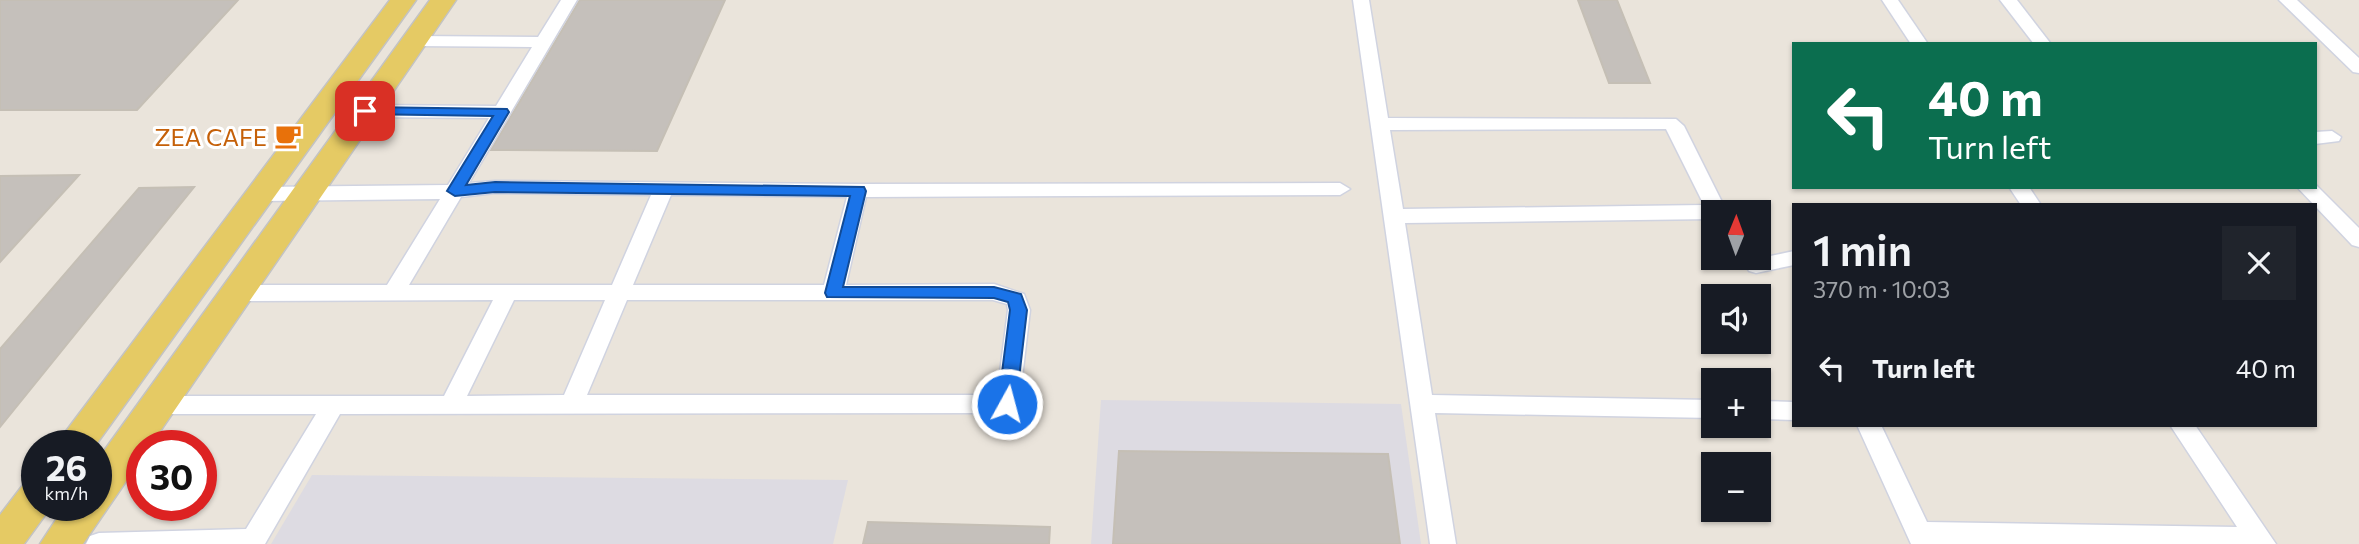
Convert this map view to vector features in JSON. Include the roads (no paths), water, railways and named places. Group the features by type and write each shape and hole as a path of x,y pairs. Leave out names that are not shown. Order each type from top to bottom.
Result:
{"main road":[{"path":"86,430 404,0"},
{"path":"112,470 443,0"},
{"path":"1,544 21,517"},
{"path":"60,544 76,521"}],"street":[{"path":"394,292 569,0"},
{"path":"1361,0 1443,544"},
{"path":"1890,0 1919,42"},
{"path":"2008,0 2041,42"},
{"path":"2287,0 2359,68"},
{"path":"414,41 544,41"},
{"path":"365,111 502,112"},
{"path":"1380,124 1669,123 1675,126 1709,200"},
{"path":"261,194 424,194 495,187 858,191 1340,189"},
{"path":"572,404 663,190"},
{"path":"833,293 858,191"},
{"path":"2317,206 2359,240"},
{"path":"1393,216 1701,212"},
{"path":"1771,263 1792,258"},
{"path":"158,405 1007,404 1018,310 1016,299 994,292 237,293"},
{"path":"451,404 507,293"},
{"path":"99,544 253,542 334,404"},
{"path":"1422,404 1701,410"},
{"path":"1771,410 1792,411"},
{"path":"1870,427 1922,539 2261,541"},
{"path":"2183,427 2261,541"}],"place":[{"name":"ZEA CAFE","path":"288,136"}]}
